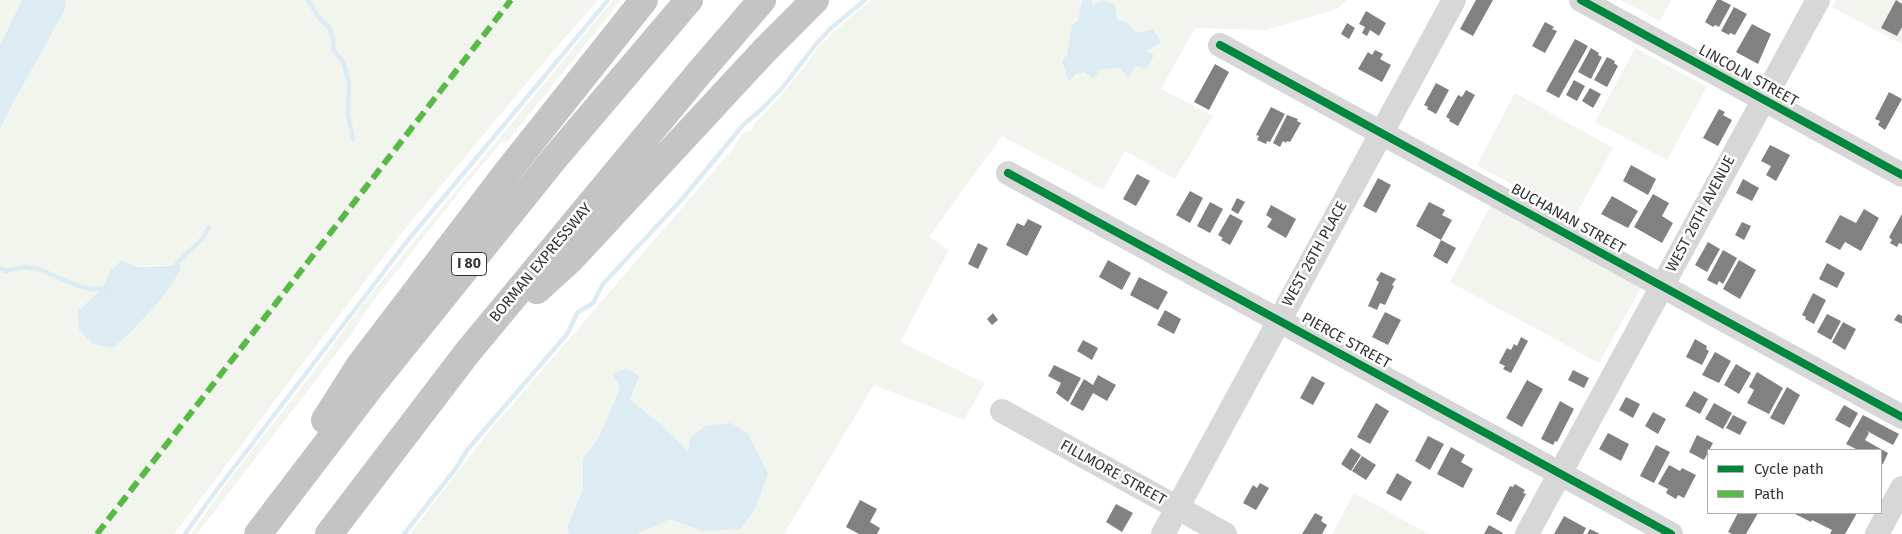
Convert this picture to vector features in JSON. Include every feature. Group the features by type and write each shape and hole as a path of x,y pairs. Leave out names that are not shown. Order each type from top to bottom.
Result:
{"highway":[{"path":"254,534 360,365 508,171 644,0"},
{"name":"I 80","path":"258,534 371,386 553,160 690,0"},
{"name":"BORMAN EXPRESSWAY","path":"328,534 467,353 699,73 762,0"},
{"path":"467,353 570,260 758,57 815,0"}],"street":[{"name":"WEST 26TH PLACE","path":"1163,534 1454,0"},
{"name":"LINCOLN STREET","path":"1581,0 1902,174"},
{"name":"WEST 26TH AVENUE","path":"1527,534 1818,0"},
{"name":"BUCHANAN STREET","path":"1220,45 1902,417"},
{"name":"PIERCE STREET","path":"1008,173 1671,534"},
{"name":"FILLMORE STREET","path":"1002,411 1225,534"},
{"path":"1877,534 1902,488"}],"shaded area":[{"path":"0,0 22,0 0,45"},
{"path":"22,0 66,0 65,9 0,129 0,45"},
{"path":"66,0 598,0 400,235 174,534 0,534 0,129 65,9","holes":["181,259 163,297 133,330 113,348 79,311 103,288 110,271 151,265 171,266"]},
{"path":"613,0 621,0 507,142 501,143 462,189 370,305 353,332 197,534 191,534 229,480 317,367 361,306"},
{"path":"872,0 1347,0 1337,9 1265,30 1195,28 1161,89 1213,116 1175,179 1125,151 1103,190 1002,136 929,237 949,250 900,342 985,383 964,420 874,385 784,534 599,534 688,452 657,421 629,400 613,375 620,388 598,439 583,459 583,489 567,527 569,534 410,534 487,434 732,150 743,133 752,130 755,123 806,65 818,47 851,16"},
{"path":"1083,0 1091,0 1093,6 1102,0 1115,5 1117,19 1128,23 1135,33 1153,29 1161,42 1146,51 1154,55 1147,69 1136,66 1128,77 1120,68 1100,69 1094,78 1084,72 1076,74 1069,81 1062,61 1067,55 1072,25 1078,21"},
{"path":"1620,0 1671,0 1660,21"},
{"path":"1836,0 1902,0 1902,44 1832,7"},
{"path":"1635,48 1707,87 1667,160 1595,122"},
{"path":"1515,93 1613,148 1574,218 1477,165"},
{"path":"1492,203 1642,286 1599,363 1450,282"},
{"path":"181,259 180,271 163,297 133,330 113,348 93,344 79,330 78,311 103,288 110,271 122,260 136,267 171,266"},
{"path":"626,368 639,376 630,400 657,421 688,451 690,438 706,426 731,423 748,434 768,474 755,509 740,529 702,531 670,519 636,534 569,534 567,527 583,489 583,459 598,439 620,388 613,375"},
{"path":"1354,493 1429,534 1332,534"}],"building":[{"path":"1476,0 1493,0 1473,36 1460,29"},
{"path":"1717,0 1731,5 1719,27 1715,25 1713,27 1705,22"},
{"path":"1896,0 1902,4 1902,27 1897,36 1881,28"},
{"path":"1734,7 1747,14 1735,35 1730,33 1729,35 1721,31"},
{"path":"1366,11 1386,23 1379,36 1370,30 1367,36 1362,33 1365,27 1359,24"},
{"path":"1545,22 1557,31 1545,53 1532,46"},
{"path":"1347,23 1355,28 1349,39 1341,34"},
{"path":"1752,24 1771,34 1758,64 1736,52"},
{"path":"1575,39 1588,46 1559,98 1546,91"},
{"path":"1591,48 1602,57 1591,79 1578,72"},
{"path":"1375,50 1383,54 1380,59 1391,65 1382,82 1358,69 1368,52 1372,55"},
{"path":"1607,57 1615,61 1614,63 1618,66 1607,87 1594,80"},
{"path":"1215,64 1229,72 1209,110 1194,102"},
{"path":"1574,80 1585,86 1577,101 1566,95"},
{"path":"1436,83 1449,90 1436,114 1424,105"},
{"path":"1590,88 1601,94 1593,108 1582,101"},
{"path":"1466,90 1475,95 1458,126 1446,117 1458,95 1462,97"},
{"path":"1889,92 1902,99 1885,130 1878,125 1880,121 1875,119"},
{"path":"1271,107 1285,114 1270,142 1267,141 1266,144 1257,140 1259,136 1256,135"},
{"path":"1719,109 1725,112 1723,115 1732,120 1718,146 1703,138"},
{"path":"1287,115 1298,119 1297,121 1301,123 1290,142 1287,141 1286,143 1283,141 1280,147 1273,143"},
{"path":"1770,145 1790,155 1776,181 1766,175 1771,166 1761,161"},
{"path":"1631,165 1656,179 1648,195 1623,181"},
{"path":"1137,174 1150,181 1136,206 1123,199"},
{"path":"1378,178 1391,185 1376,213 1363,206"},
{"path":"1743,179 1759,188 1752,201 1736,193"},
{"path":"1190,191 1203,198 1190,223 1176,215"},
{"path":"1653,194 1669,203 1662,216 1673,223 1662,243 1634,227"},
{"path":"1612,196 1638,211 1628,228 1601,214"},
{"path":"1237,198 1245,202 1238,214 1231,210"},
{"path":"1210,202 1223,209 1210,233 1197,226"},
{"path":"1429,202 1445,210 1442,215 1452,220 1441,240 1416,226"},
{"path":"1271,205 1296,219 1286,238 1267,227 1272,219 1266,215"},
{"path":"1864,209 1879,218 1861,251 1845,242 1840,250 1825,242 1840,215 1856,223"},
{"path":"1230,214 1243,221 1230,245 1221,240 1223,238 1218,235"},
{"path":"1902,214 1902,244 1899,243 1897,247 1890,243 1892,240 1889,237"},
{"path":"1028,219 1042,226 1027,256 1006,245 1017,223 1024,226"},
{"path":"1742,222 1751,226 1744,240 1735,235"},
{"path":"1441,240 1456,248 1447,264 1433,256"},
{"path":"1708,242 1720,249 1707,272 1695,265"},
{"path":"978,243 988,248 978,269 968,264"},
{"path":"1723,250 1737,258 1723,284 1719,281 1717,285 1707,280"},
{"path":"1108,260 1131,273 1122,290 1099,277"},
{"path":"1739,260 1756,270 1740,299 1723,289"},
{"path":"1827,263 1845,273 1837,288 1819,279"},
{"path":"1381,272 1396,279 1385,305 1380,303 1377,310 1368,306 1379,282 1376,280"},
{"path":"1139,277 1168,292 1158,310 1130,295"},
{"path":"1813,293 1826,300 1814,324 1802,315"},
{"path":"1165,310 1181,319 1174,334 1157,325"},
{"path":"1385,312 1401,320 1388,345 1372,337"},
{"path":"993,313 998,320 992,325 987,319"},
{"path":"1827,314 1841,321 1831,340 1817,332"},
{"path":"1898,314 1902,316 1902,324 1894,320"},
{"path":"1843,322 1856,329 1845,350 1832,342"},
{"path":"1521,337 1528,341 1511,373 1503,369 1505,366 1499,363 1507,348 1511,350 1514,344 1517,346"},
{"path":"1695,339 1707,346 1706,349 1709,351 1702,365 1686,357"},
{"path":"1083,340 1098,348 1092,360 1077,351"},
{"path":"1715,352 1731,361 1719,383 1702,375"},
{"path":"1736,364 1751,373 1739,394 1724,385"},
{"path":"1054,365 1081,378 1068,402 1056,393 1061,383 1048,376"},
{"path":"1573,370 1589,378 1584,388 1568,380"},
{"path":"1757,372 1783,388 1769,414 1747,403 1754,390 1749,387"},
{"path":"1098,375 1116,385 1107,401 1093,393 1083,411 1070,404 1084,379 1093,385"},
{"path":"1312,376 1325,383 1313,405 1300,398"},
{"path":"1527,380 1543,389 1522,427 1506,418"},
{"path":"1787,387 1800,395 1784,425 1770,418"},
{"path":"1694,391 1708,399 1700,414 1685,406"},
{"path":"1626,397 1640,404 1633,418 1619,410"},
{"path":"1560,401 1574,409 1557,442 1555,441 1553,445 1541,439"},
{"path":"1376,403 1389,411 1370,444 1357,437"},
{"path":"1714,403 1732,413 1723,429 1705,419"},
{"path":"1844,405 1858,413 1850,428 1835,420"},
{"path":"1653,412 1666,419 1658,434 1645,426"},
{"path":"1733,415 1747,422 1740,435 1726,428"},
{"path":"1863,415 1899,434 1893,445 1867,431 1869,433 1865,440 1863,439 1881,449 1856,449 1846,444"},
{"path":"1608,433 1629,444 1621,461 1599,449"},
{"path":"1697,435 1713,443 1710,449 1707,449 1704,460 1689,452"},
{"path":"1428,436 1444,444 1430,470 1415,461"},
{"path":"1656,445 1670,452 1654,483 1640,476"},
{"path":"1451,447 1465,455 1461,462 1473,469 1463,488 1437,474"},
{"path":"1351,448 1361,455 1351,471 1341,464"},
{"path":"1882,450 1888,453 1882,464"},
{"path":"1362,456 1376,465 1366,480 1352,471"},
{"path":"1669,465 1680,471 1682,468 1696,475 1684,498 1678,495 1676,499 1666,493 1668,489 1658,484"},
{"path":"1397,473 1412,482 1401,501 1386,493"},
{"path":"1260,483 1269,488 1256,510 1243,503 1253,485 1257,488"},
{"path":"1515,484 1525,490 1523,493 1526,494 1511,522 1496,514 1510,486 1513,487"},
{"path":"860,500 877,509 870,522 880,528 877,534 859,534 846,527"},
{"path":"1116,504 1133,513 1122,532 1106,522"},
{"path":"1315,513 1323,517 1321,521 1327,525 1322,534 1302,534"},
{"path":"1737,514 1757,514 1746,534 1732,534 1728,532"},
{"path":"1795,514 1856,514 1845,534 1830,534 1832,530 1812,520 1811,522"},
{"path":"1564,516 1586,528 1583,534 1554,534"},
{"path":"1489,525 1503,533 1484,534"},
{"path":"1590,529 1600,534 1587,534"}],"waterway":[{"path":"308,0 319,18 329,27 333,38 334,51 343,61 349,83 348,115 353,139"},
{"path":"185,534 408,240 608,0"},
{"path":"404,534 457,467 467,450 568,333 577,313 593,303 603,284 683,198 744,124 762,109 783,87 816,44 830,29 865,0"},
{"path":"177,263 202,239 209,227"},
{"path":"0,268 6,271 24,267 39,269 78,286 92,289 108,288"}],"marked path":[{"path":"97,534 511,0"}],"cycle path":[{"path":"1581,0 1902,175"},
{"path":"1220,45 1902,417"},
{"path":"1008,173 1671,534"}]}
